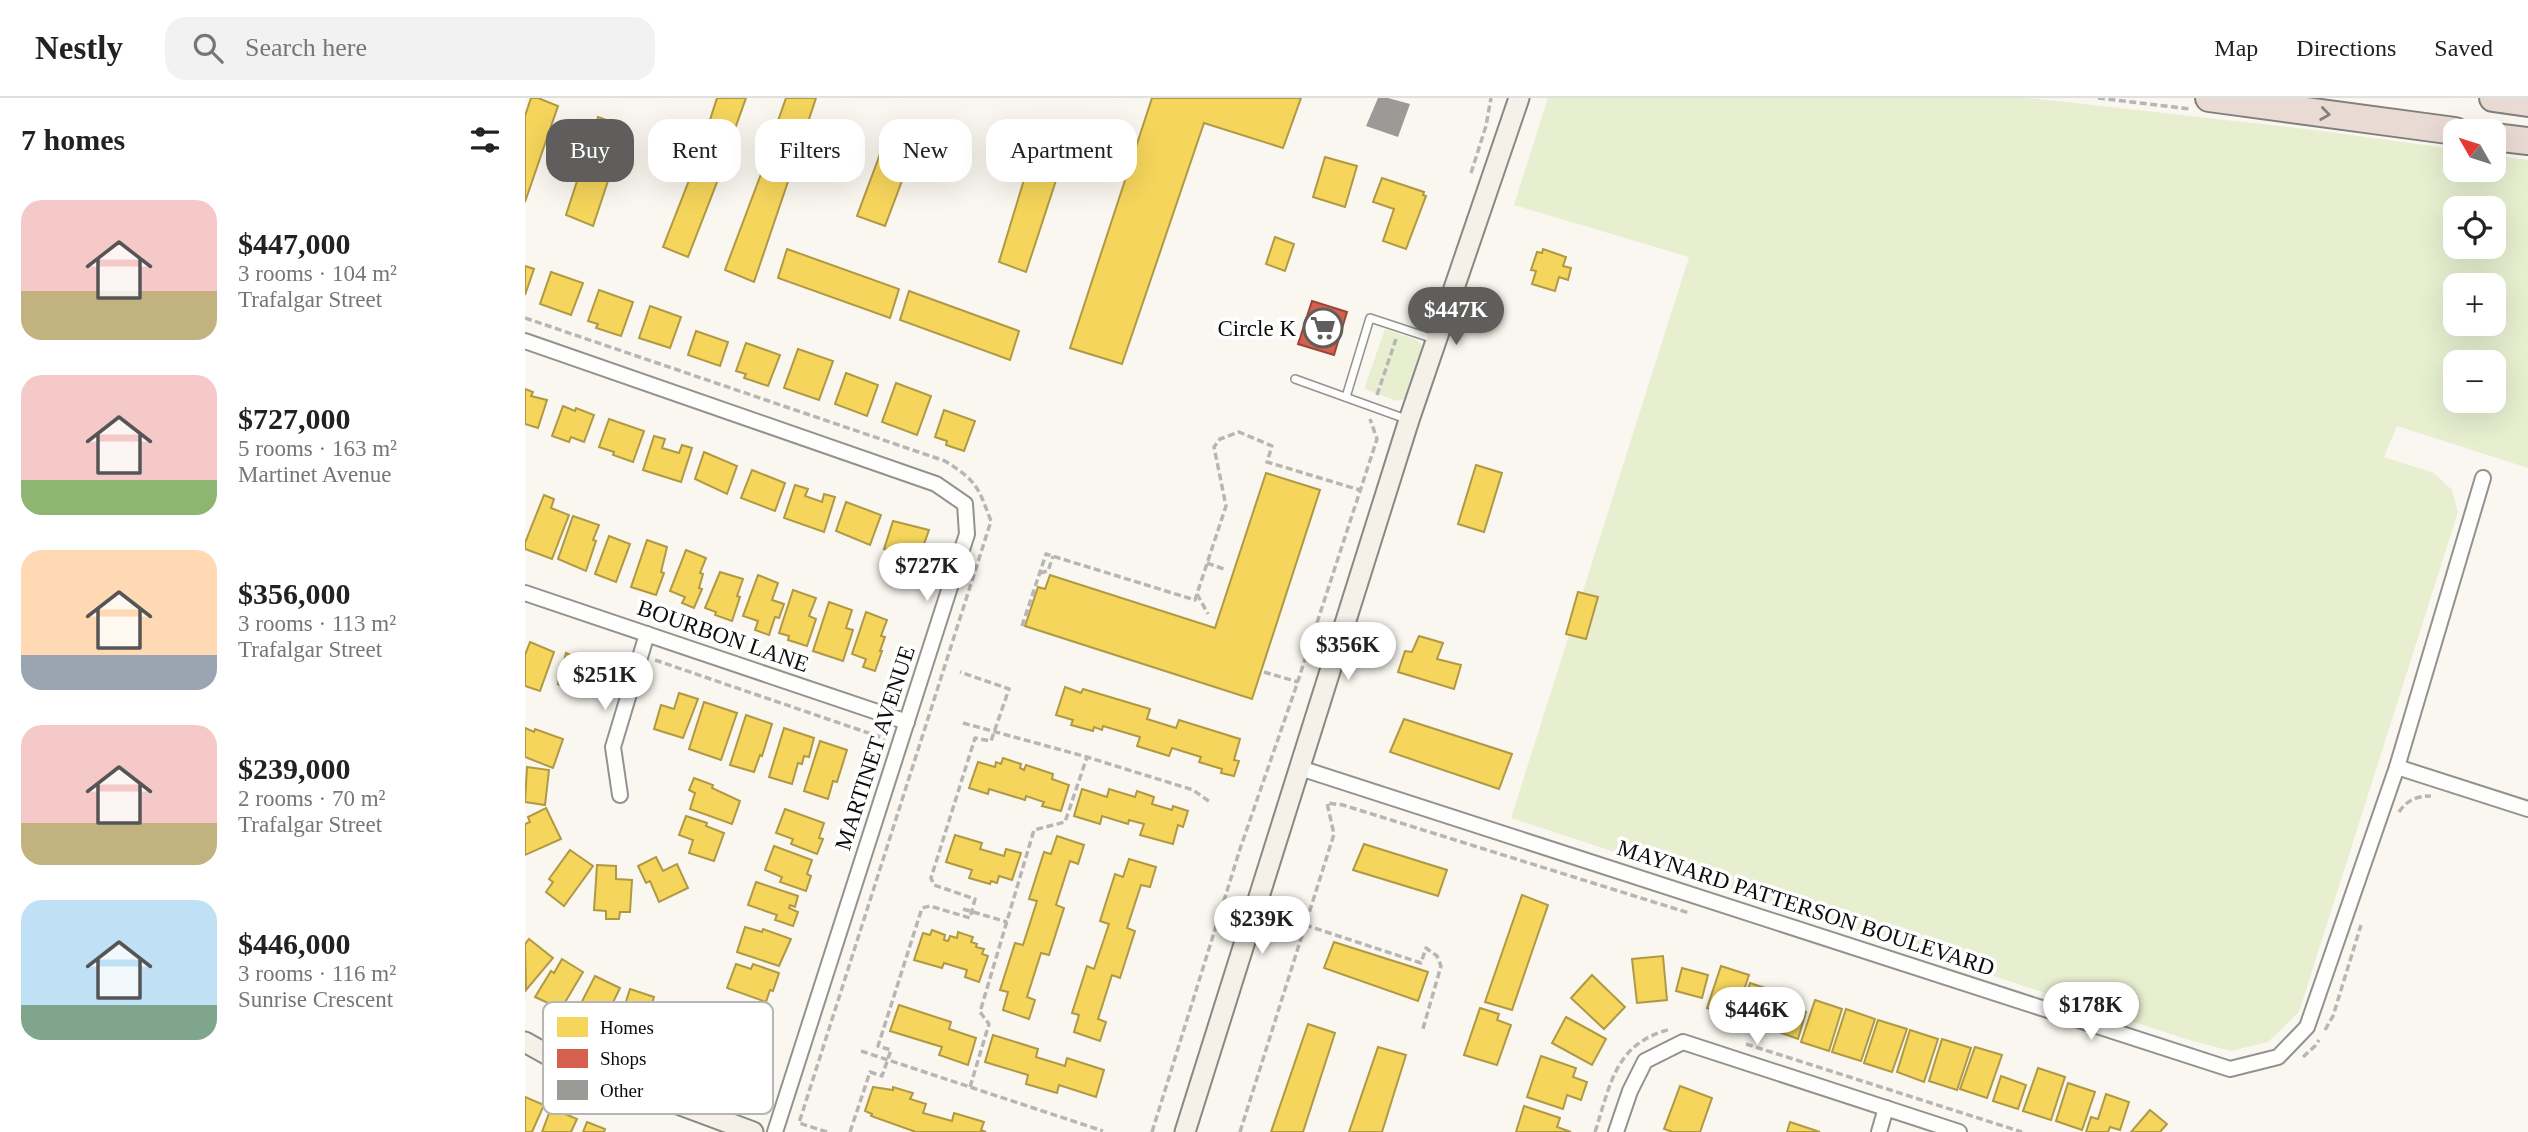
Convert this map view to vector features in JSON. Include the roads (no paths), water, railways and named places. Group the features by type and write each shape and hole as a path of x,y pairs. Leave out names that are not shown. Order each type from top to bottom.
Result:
{"highway":[{"path":"2209,98 2443,129"},
{"path":"2493,98 2528,103"},
{"path":"2506,138 2528,141"}],"main road":[{"path":"1185,1132 1409,420 1519,98"},
{"path":"525,1042 543,1052"},
{"path":"705,1114 753,1132"}],"street":[{"name":"MARTINET AVENUE","path":"525,341 936,484 965,504 967,534 775,1132"},
{"name":"MAYNARD PATTERSON BOULEVARD","path":"1300,768 2230,1069 2278,1057 2307,1027 2397,767 2483,478"},
{"name":"BOURBON LANE","path":"525,593 907,722"},
{"path":"620,795 613,747 647,634"},
{"path":"2397,767 2528,810"},
{"path":"1616,1132 1630,1091 1645,1061 1683,1042 1959,1132"},
{"path":"1879,1132 1886,1108"}],"lane":[{"path":"1346,397 1370,318 1437,340"},
{"path":"1295,379 1409,420"}],"place":[{"name":"Circle K","path":"1323,328"}]}
